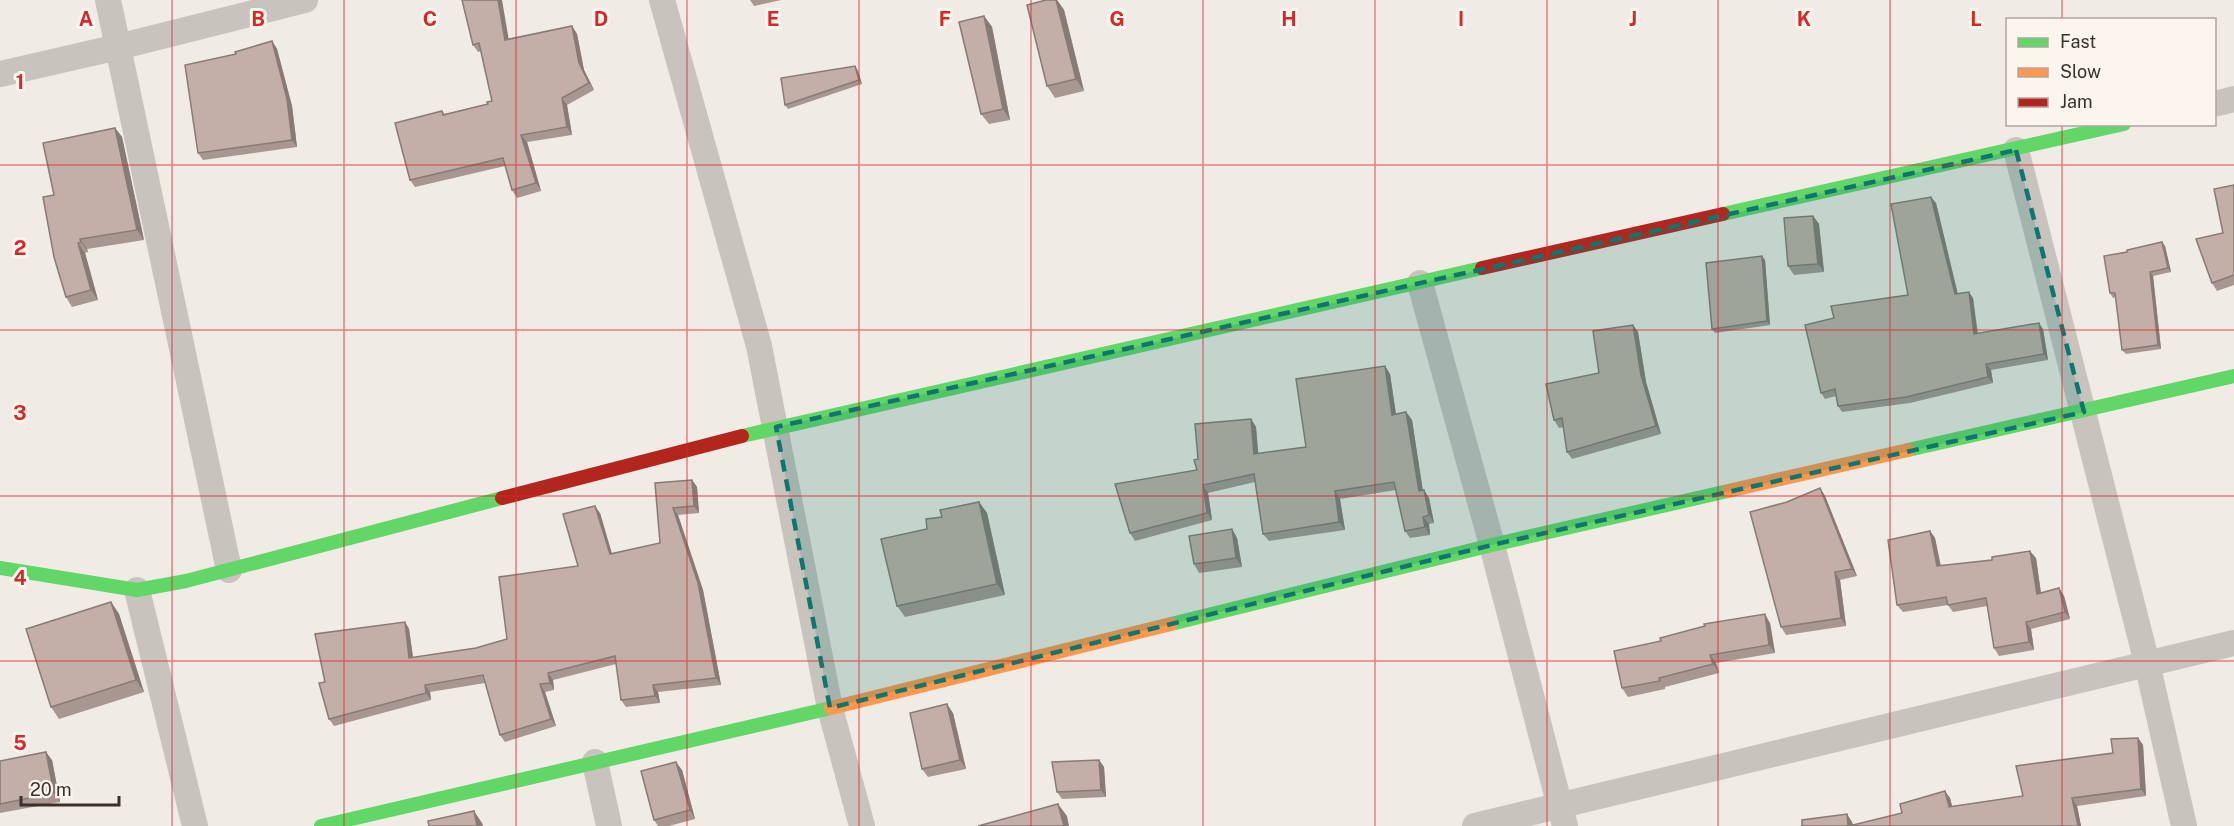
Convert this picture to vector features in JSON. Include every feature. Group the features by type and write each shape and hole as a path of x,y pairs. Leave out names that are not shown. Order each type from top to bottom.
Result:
{"street":[{"path":"108,0 229,570"},
{"path":"0,74 305,0"},
{"path":"662,0 759,346 830,708 862,826"},
{"path":"2216,104 2234,99"},
{"path":"0,568 137,590 229,570 776,427 2116,126"},
{"path":"2016,150 2147,663 2184,826"},
{"path":"1420,283 1492,545 1562,816"},
{"path":"321,826 830,708 1492,545 2234,376"},
{"path":"137,590 195,826"},
{"path":"1475,826 1562,816 2147,663 2234,643"},
{"path":"595,762 609,826"}],"highlighted area":[{"path":"2016,150 2084,412 1492,545 830,708 776,427"}],"building":[{"path":"462,0 498,0 505,40 572,26 579,63 589,83 562,98 567,127 521,135 536,183 512,190 503,158 410,180 395,123 442,111 443,115 492,101 479,43 473,45"},
{"path":"1056,0 1076,79 1047,86 1027,5"},
{"path":"984,16 1003,109 981,114 959,22"},
{"path":"272,41 287,99 292,140 198,153 185,65 236,54 235,52"},
{"path":"855,66 859,80 785,105 781,78"},
{"path":"115,128 137,230 80,239 81,242 78,243 91,290 66,297 54,257 43,197 54,195 43,143"},
{"path":"2234,185 2234,275 2212,283 2196,239 2223,233 2214,189"},
{"path":"1931,197 1955,294 1969,292 1974,334 2039,323 2044,354 1986,364 1988,377 1906,397 1838,406 1835,389 1821,393 1805,325 1834,318 1831,306 1908,295 1891,204"},
{"path":"1813,216 1818,264 1788,266 1784,218"},
{"path":"2162,242 2168,268 2150,272 2158,345 2122,350 2115,293 2110,293 2104,256"},
{"path":"1762,256 1767,321 1712,329 1706,263"},
{"path":"1633,325 1641,375 1656,426 1567,452 1562,418 1554,420 1546,384 1599,373 1593,331"},
{"path":"1385,366 1392,415 1406,412 1419,491 1424,490 1429,515 1423,517 1425,527 1405,531 1394,482 1335,491 1339,522 1263,534 1254,474 1203,485 1207,513 1130,533 1115,484 1197,470 1194,460 1198,459 1195,424 1251,419 1254,454 1306,447 1296,379"},
{"path":"692,480 694,506 673,508 698,583 716,678 653,685 655,696 621,700 615,656 548,673 550,683 540,684 551,719 500,735 483,675 425,685 426,693 329,719 319,683 325,682 315,634 405,622 409,658 476,648 507,639 499,577 578,566 563,514 595,506 610,554 660,543 655,483"},
{"path":"1820,488 1852,569 1835,572 1841,618 1781,627 1750,512 1787,502"},
{"path":"979,502 997,584 897,606 881,539 927,529 926,519 942,517 940,510"},
{"path":"1232,529 1236,558 1194,564 1189,536"},
{"path":"1930,531 1937,566 1992,560 1992,557 2030,551 2037,594 2059,588 2065,612 2026,622 2029,642 1994,648 1986,598 1948,605 1946,597 1897,605 1888,540"},
{"path":"111,602 136,680 51,707 26,629"},
{"path":"1765,614 1769,645 1710,655 1713,664 1659,678 1660,681 1622,688 1614,651 1661,641 1660,638 1705,626 1704,624"},
{"path":"947,704 960,760 922,769 910,713"},
{"path":"2138,738 2141,789 2072,798 2078,826 1849,826 1902,813 1900,804 1945,791 1949,807 2023,796 2016,766 2113,753 2111,739"},
{"path":"46,752 54,793 0,804 0,761"},
{"path":"1099,760 1101,790 1057,792 1052,762"},
{"path":"676,762 690,810 654,820 641,771"},
{"path":"1058,804 1064,826 978,826"},
{"path":"474,811 477,826 429,826 428,821"},
{"path":"1847,814 1848,826 1802,826 1802,820"}],"traffic: fast":[{"path":"1723,214 2115,126"},
{"path":"742,436 1482,268"},
{"path":"1908,450 2234,376"},
{"path":"1171,624 1492,545 1728,491"},
{"path":"0,568 137,590 186,581 502,498"},
{"path":"321,826 831,708"}],"traffic: slow":[{"path":"1728,491 1908,450"},
{"path":"831,708 1171,624"}],"traffic: jam":[{"path":"1482,268 1723,214"},
{"path":"502,498 742,436"}]}
